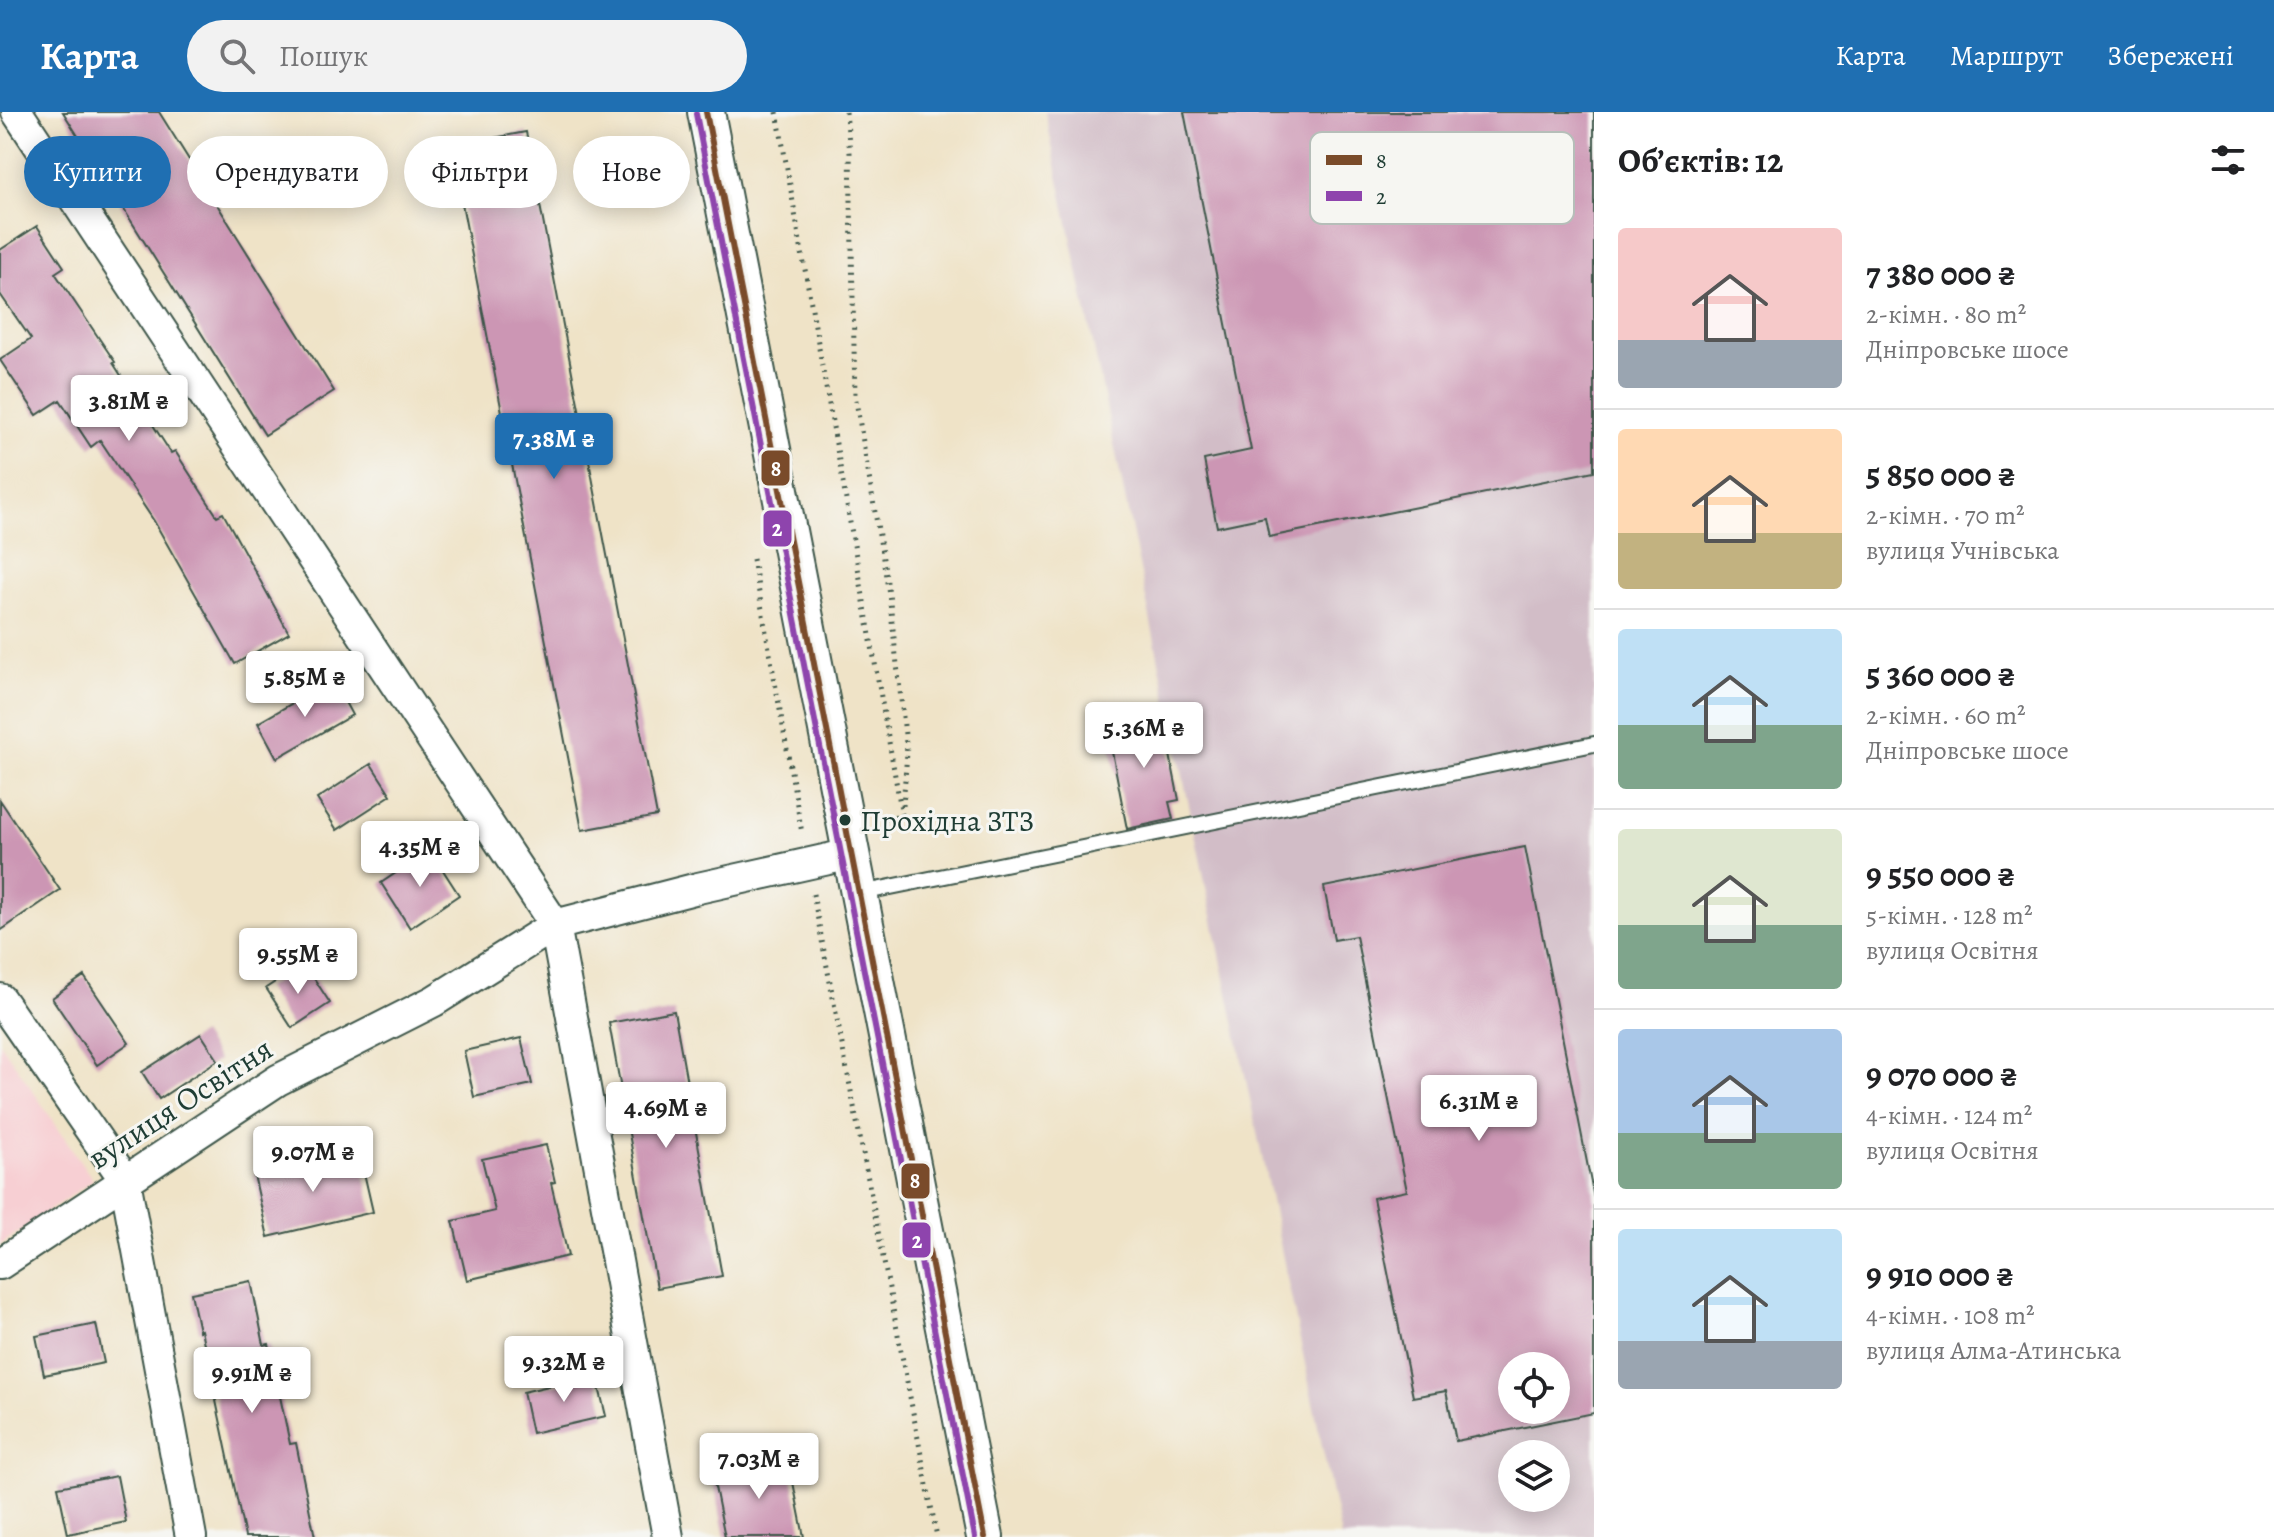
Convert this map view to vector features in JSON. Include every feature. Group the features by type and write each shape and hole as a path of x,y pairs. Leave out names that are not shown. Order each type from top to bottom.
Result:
{"street":[{"path":"17,112 555,925 668,1537"},
{"path":"706,112 985,1537"},
{"name":"вулиця Освітня","path":"0,1264 278,1080 434,1001 555,925 807,863 849,840"},
{"path":"0,999 125,1180 191,1537"}],"lane":[{"path":"858,893 1594,744"}],"path":[{"path":"777,112 902,815"},
{"path":"846,112 850,153 855,395 889,594 907,752 902,815"},
{"path":"752,552 807,863 937,1537"},
{"path":"849,840 902,815"}],"shaded area":[{"path":"1045,112 1594,112 1594,1537 1341,1537"},
{"path":"0,1042 93,1180 0,1245"}],"building":[{"path":"63,112 159,112 187,157 187,208 219,208 334,391 265,435 123,208 171,208 171,136 78,136"},
{"path":"1184,112 1594,112 1594,471 1269,537 1265,517 1217,527 1204,460 1251,450"},
{"path":"526,132 527,136 505,136"},
{"path":"463,208 541,208 657,816 582,830"},
{"path":"37,226 64,267 55,273 171,453 175,451 217,516 223,513 289,633 235,664 154,521 100,440 91,447 60,400 37,415 0,360 31,339 0,294 0,250"},
{"path":"333,680 352,715 277,758 258,723"},
{"path":"1162,714 1179,800 1169,802 1173,819 1127,829 1107,726"},
{"path":"371,764 391,795 337,830 317,799"},
{"path":"0,800 60,890 0,931"},
{"path":"1525,847 1594,1198 1594,1413 1570,1418 1570,1352 1498,1352 1498,1424 1540,1424 1456,1441 1446,1391 1413,1397 1373,1198 1407,1191 1356,936 1334,940 1324,887"},
{"path":"430,850 459,895 410,928 381,883"},
{"path":"304,963 330,1003 292,1028 266,988"},
{"path":"84,976 129,1043 97,1065 52,998"},
{"path":"674,1011 722,1276 657,1288 609,1023"},
{"path":"201,1034 218,1060 159,1099 142,1072"},
{"path":"521,1038 532,1084 474,1097 464,1051"},
{"path":"546,1145 555,1182 551,1183 568,1256 467,1280 453,1221 495,1211 482,1159"},
{"path":"359,1151 373,1212 268,1237 254,1175"},
{"path":"251,1281 264,1345 269,1344 290,1444 296,1443 315,1537 245,1537 191,1293"},
{"path":"96,1324 104,1363 44,1375 36,1336"},
{"path":"596,1375 606,1416 532,1433 523,1392"},
{"path":"788,1457 804,1537 725,1537 712,1472"},
{"path":"117,1476 126,1522 68,1534 58,1487"}],"transit line":[{"name":"8","path":"706,112 985,1537"},
{"name":"2","path":"696,114 975,1537"}],"place":[{"name":"Прохідна ЗТЗ","path":"845,820"}]}
